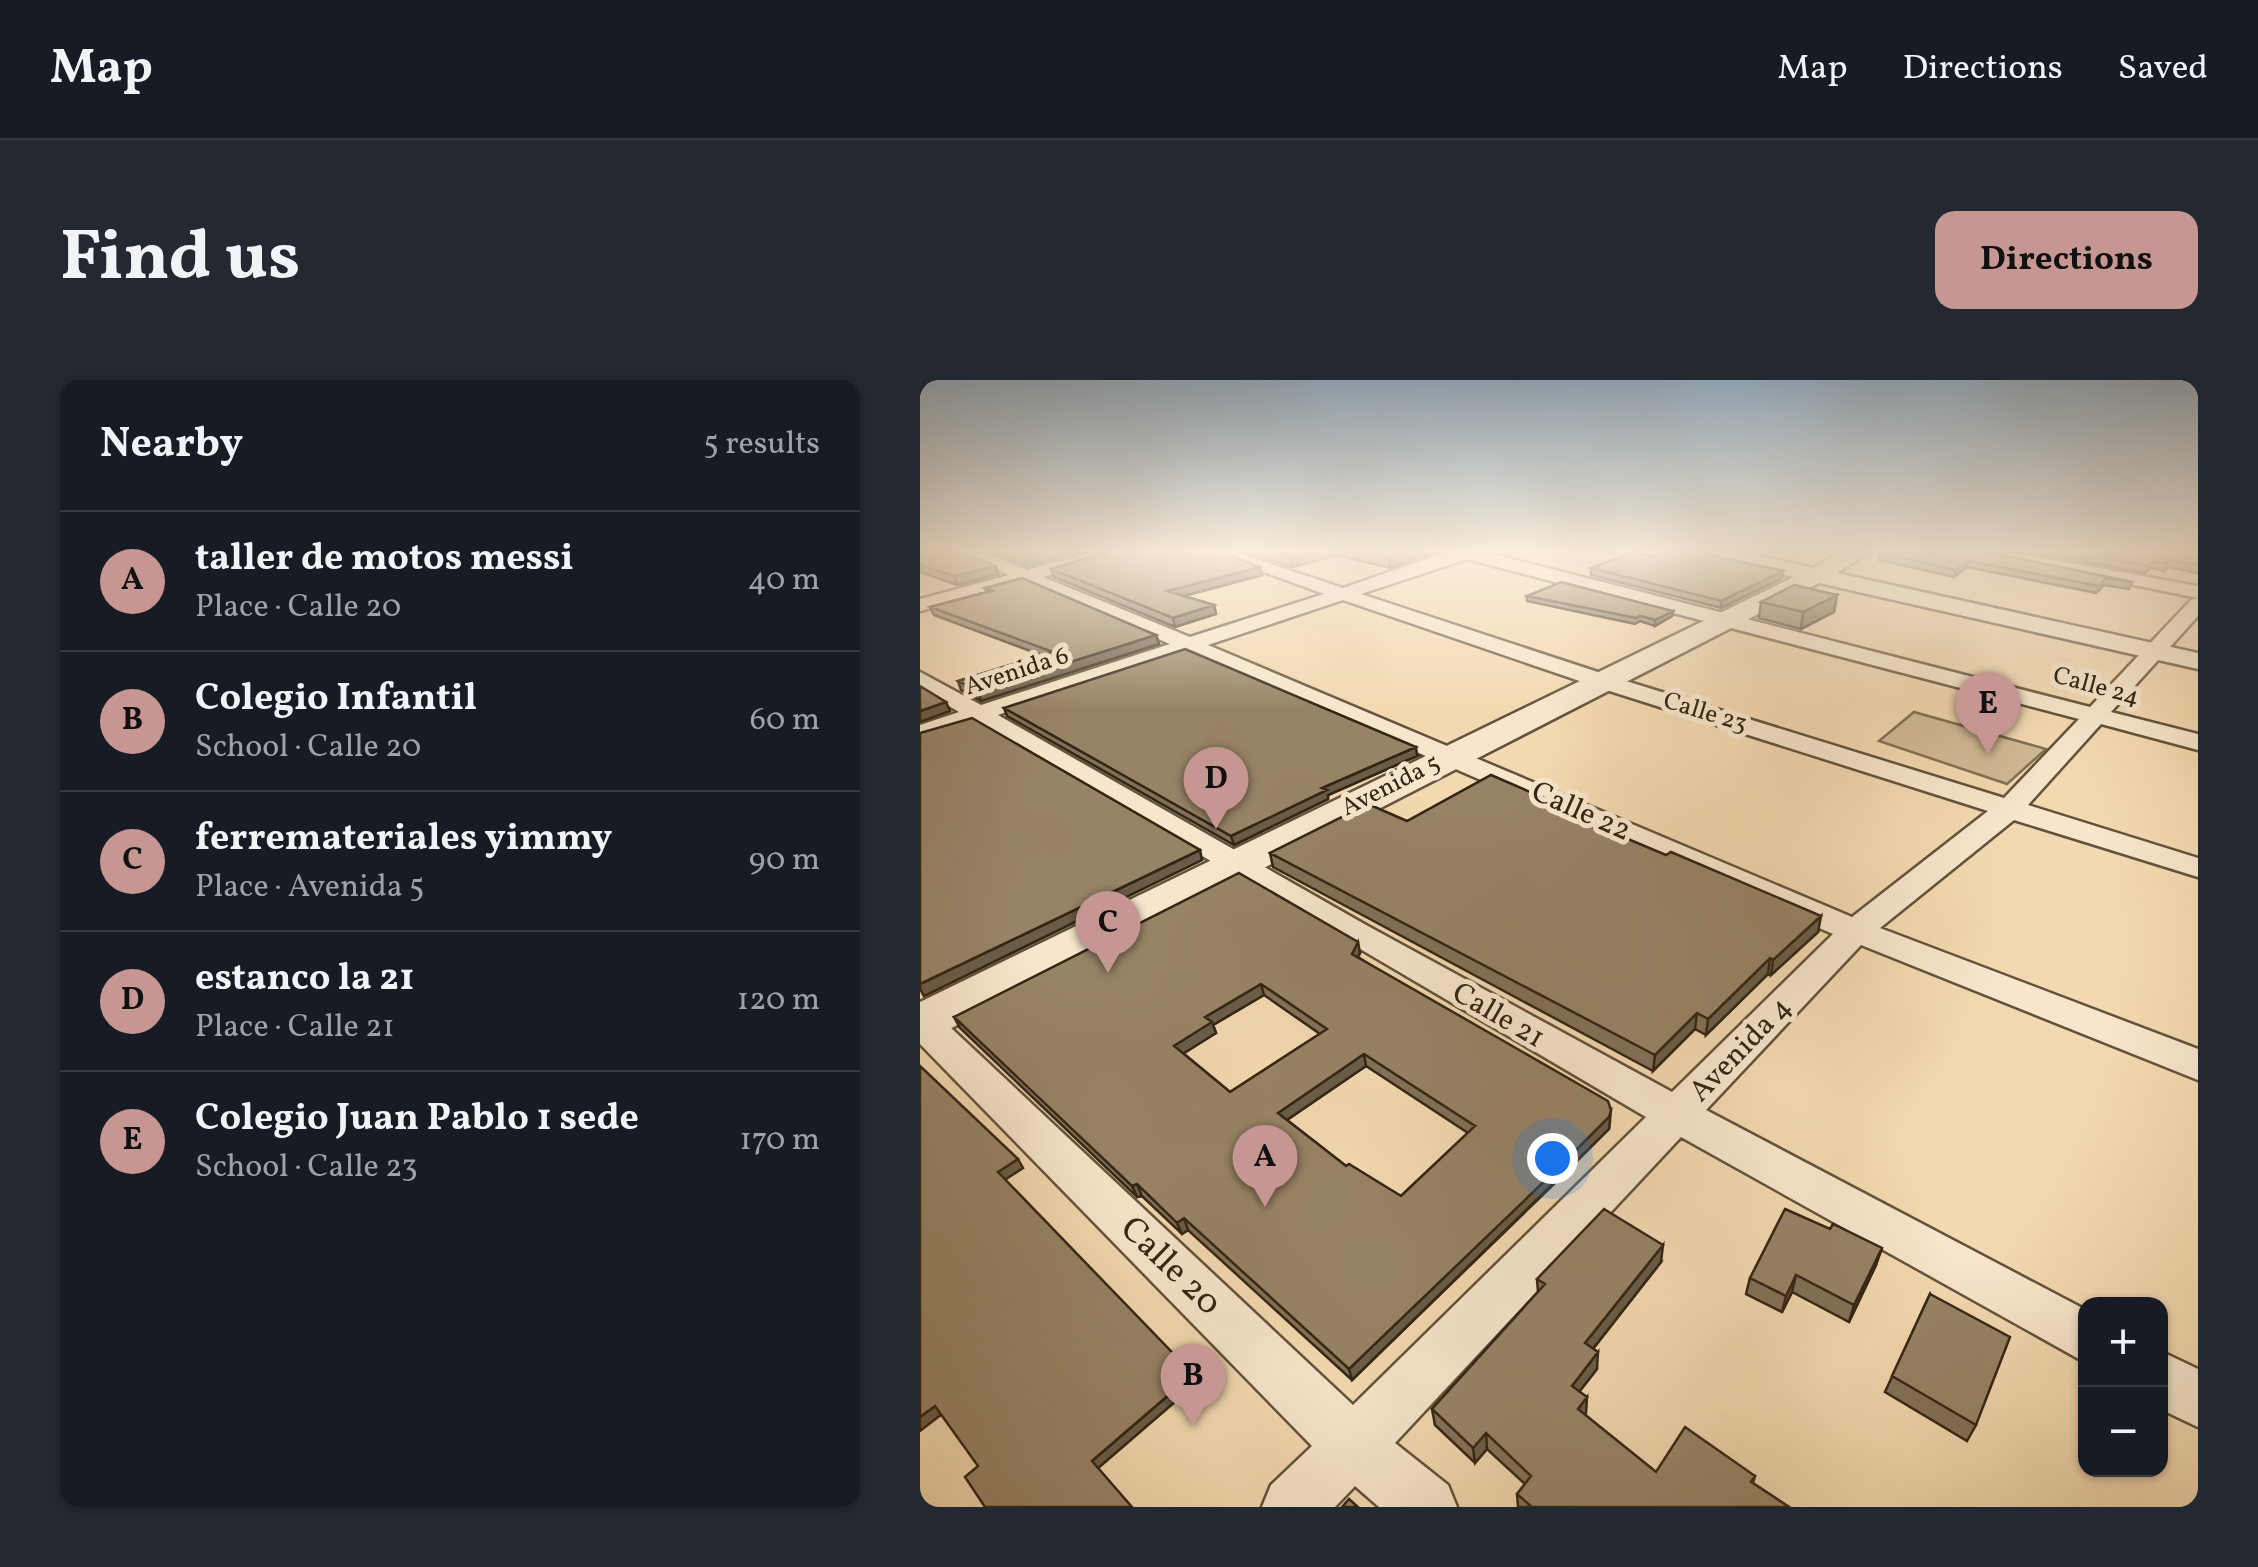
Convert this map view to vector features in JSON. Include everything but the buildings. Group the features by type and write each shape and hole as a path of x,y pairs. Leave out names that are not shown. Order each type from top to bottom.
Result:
{"street":[{"name":"Calle 22","path":"1091,604 1855,931 2198,1066"},
{"name":"Avenida 6","path":"920,733 1316,604"},
{"name":"Calle 23","path":"1368,604 2198,868"},
{"name":"Calle 24","path":"1667,604 2198,742"},
{"name":"Avenida 5","path":"920,1023 1763,604"},
{"path":"1940,604 2198,661"},
{"name":"Avenida 4","path":"1293,1507 1855,931 2009,808 2198,604"},
{"name":"Calle 21","path":"920,679 1234,866 1676,1117 2078,1334"},
{"name":"Calle 20","path":"920,1023 1352,1444 1426,1507"},
{"path":"2168,1382 2198,1398"}],"shaded area":[{"path":"1914,712 2046,749 2007,784 1879,741"}],"place":[{"name":"Colegio Juan Pablo 1 sede","path":"1988,754"},
{"name":"estanco la 21","path":"1216,829"},
{"name":"ferremateriales yimmy","path":"1108,973"},
{"name":"taller de motos messi","path":"1265,1207"},
{"name":"Colegio Infantil","path":"1193,1426"}]}
